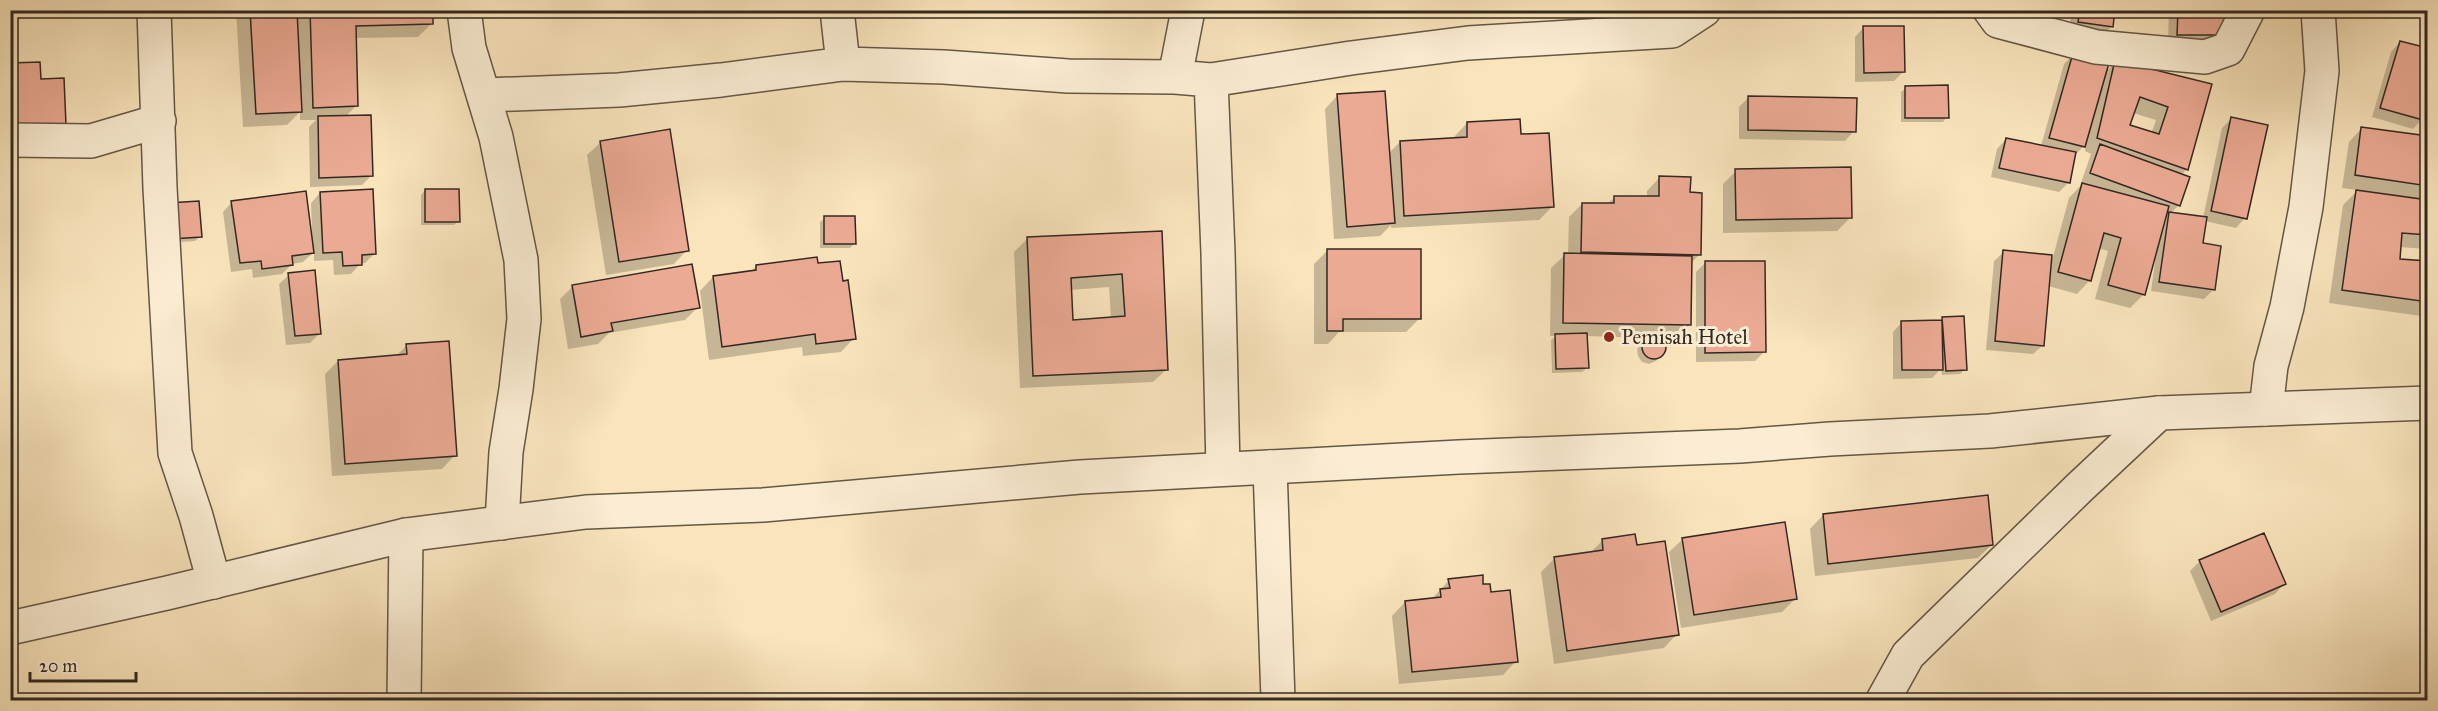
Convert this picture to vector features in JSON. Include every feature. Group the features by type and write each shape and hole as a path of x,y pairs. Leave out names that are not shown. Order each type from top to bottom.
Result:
{"street":[{"path":"154,10 160,188 175,453 196,516 214,582"},
{"path":"464,10 469,48 485,95 511,203 521,260 523,307 516,389 506,452 502,523"},
{"path":"837,10 843,64"},
{"path":"1175,77 1188,10"},
{"path":"485,95 619,90 721,80 843,64 944,67 1068,76 1175,77 1211,80 1351,58 1468,44 1672,31 1704,10"},
{"path":"1990,10 1998,21 2096,46 2205,57 2228,49 2248,10"},
{"path":"2266,409 2271,366 2287,307 2306,207 2322,71 2318,10"},
{"path":"1211,80 1223,469"},
{"path":"10,141 91,141 159,121"},
{"path":"10,628 214,582 406,535 586,512 763,505 1080,477 1459,456 1740,446 1990,431 2159,413 2427,403"},
{"path":"1883,700 1908,656 2159,413"},
{"path":"1269,467 1278,700"},
{"path":"404,700 406,535"}],"building":[{"path":"250,10 297,10 302,112 256,114"},
{"path":"310,10 433,10 433,24 356,26 358,106 313,108"},
{"path":"2080,10 2115,10 2113,27 2078,22"},
{"path":"2178,10 2225,10 2224,35 2177,35"},
{"path":"1863,26 1904,26 1905,72 1864,73"},
{"path":"2400,41 2428,48 2428,106 2423,120 2380,108"},
{"path":"2073,53 2109,63 2085,147 2049,138"},
{"path":"2115,60 2212,84 2188,170 2097,138","holes":["2140,97 2168,107 2159,134 2130,125"]},
{"path":"40,62 41,79 64,78 66,125 10,127 10,63"},
{"path":"1948,85 1949,118 1905,118 1905,86"},
{"path":"1385,91 1395,223 1347,227 1337,94"},
{"path":"1748,96 1857,98 1856,132 1748,130"},
{"path":"371,115 373,176 319,178 318,116"},
{"path":"2231,117 2268,125 2247,219 2211,211"},
{"path":"1520,119 1521,134 1549,133 1554,207 1404,216 1400,141 1467,137 1467,122"},
{"path":"2361,127 2428,136 2428,186 2355,175"},
{"path":"670,129 689,251 619,262 600,141"},
{"path":"2006,138 2076,152 2070,183 1999,168"},
{"path":"2100,144 2190,177 2180,206 2090,173"},
{"path":"1851,167 1852,218 1736,220 1735,169"},
{"path":"1659,176 1691,177 1690,192 1702,193 1701,255 1581,252 1582,203 1614,203 1614,196 1659,196"},
{"path":"2082,183 2169,206 2145,295 2108,285 2121,238 2104,233 2091,281 2058,272"},
{"path":"373,189 376,254 362,255 362,265 343,266 342,252 323,253 320,192"},
{"path":"425,189 459,189 460,222 425,222"},
{"path":"2356,190 2428,200 2428,235 2402,233 2400,259 2428,261 2428,302 2342,290"},
{"path":"306,191 314,253 292,256 293,265 262,269 261,261 240,263 231,201"},
{"path":"199,201 202,237 170,239 168,203"},
{"path":"2169,212 2207,217 2203,243 2221,246 2215,290 2159,282"},
{"path":"824,216 855,216 856,244 824,244"},
{"path":"1162,231 1168,370 1033,376 1027,237","holes":["1122,274 1125,316 1073,320 1071,278"]},
{"path":"1327,249 1421,249 1421,319 1343,319 1343,331 1327,331"},
{"path":"2003,250 2052,255 2044,346 1995,341"},
{"path":"1564,253 1692,256 1691,325 1563,323"},
{"path":"817,257 818,263 840,261 843,281 848,280 856,339 816,344 815,334 722,347 713,276 756,270 756,265"},
{"path":"1705,261 1765,261 1766,352 1705,353"},
{"path":"692,264 700,308 611,323 613,331 581,337 572,285"},
{"path":"315,270 321,334 295,336 288,273"},
{"path":"1964,316 1967,370 1946,371 1942,317"},
{"path":"1942,320 1943,370 1902,370 1901,321"},
{"path":"1587,333 1589,368 1556,369 1555,334"},
{"path":"1649,335 1659,335 1666,342 1666,352 1659,359 1649,359 1642,352 1642,342"},
{"path":"449,341 457,456 345,464 338,360 407,354 406,344"},
{"path":"1988,495 1993,545 1828,564 1823,514"},
{"path":"1785,522 1797,599 1694,615 1682,538"},
{"path":"2264,533 2286,584 2221,612 2199,560"},
{"path":"1635,534 1637,545 1665,541 1679,635 1567,651 1554,557 1603,550 1602,539"},
{"path":"1483,575 1483,584 1490,584 1491,592 1510,590 1518,662 1412,672 1405,601 1441,597 1440,589 1450,588 1448,579"}],"place":[{"name":"Pemisah Hotel","path":"1609,337"}]}
